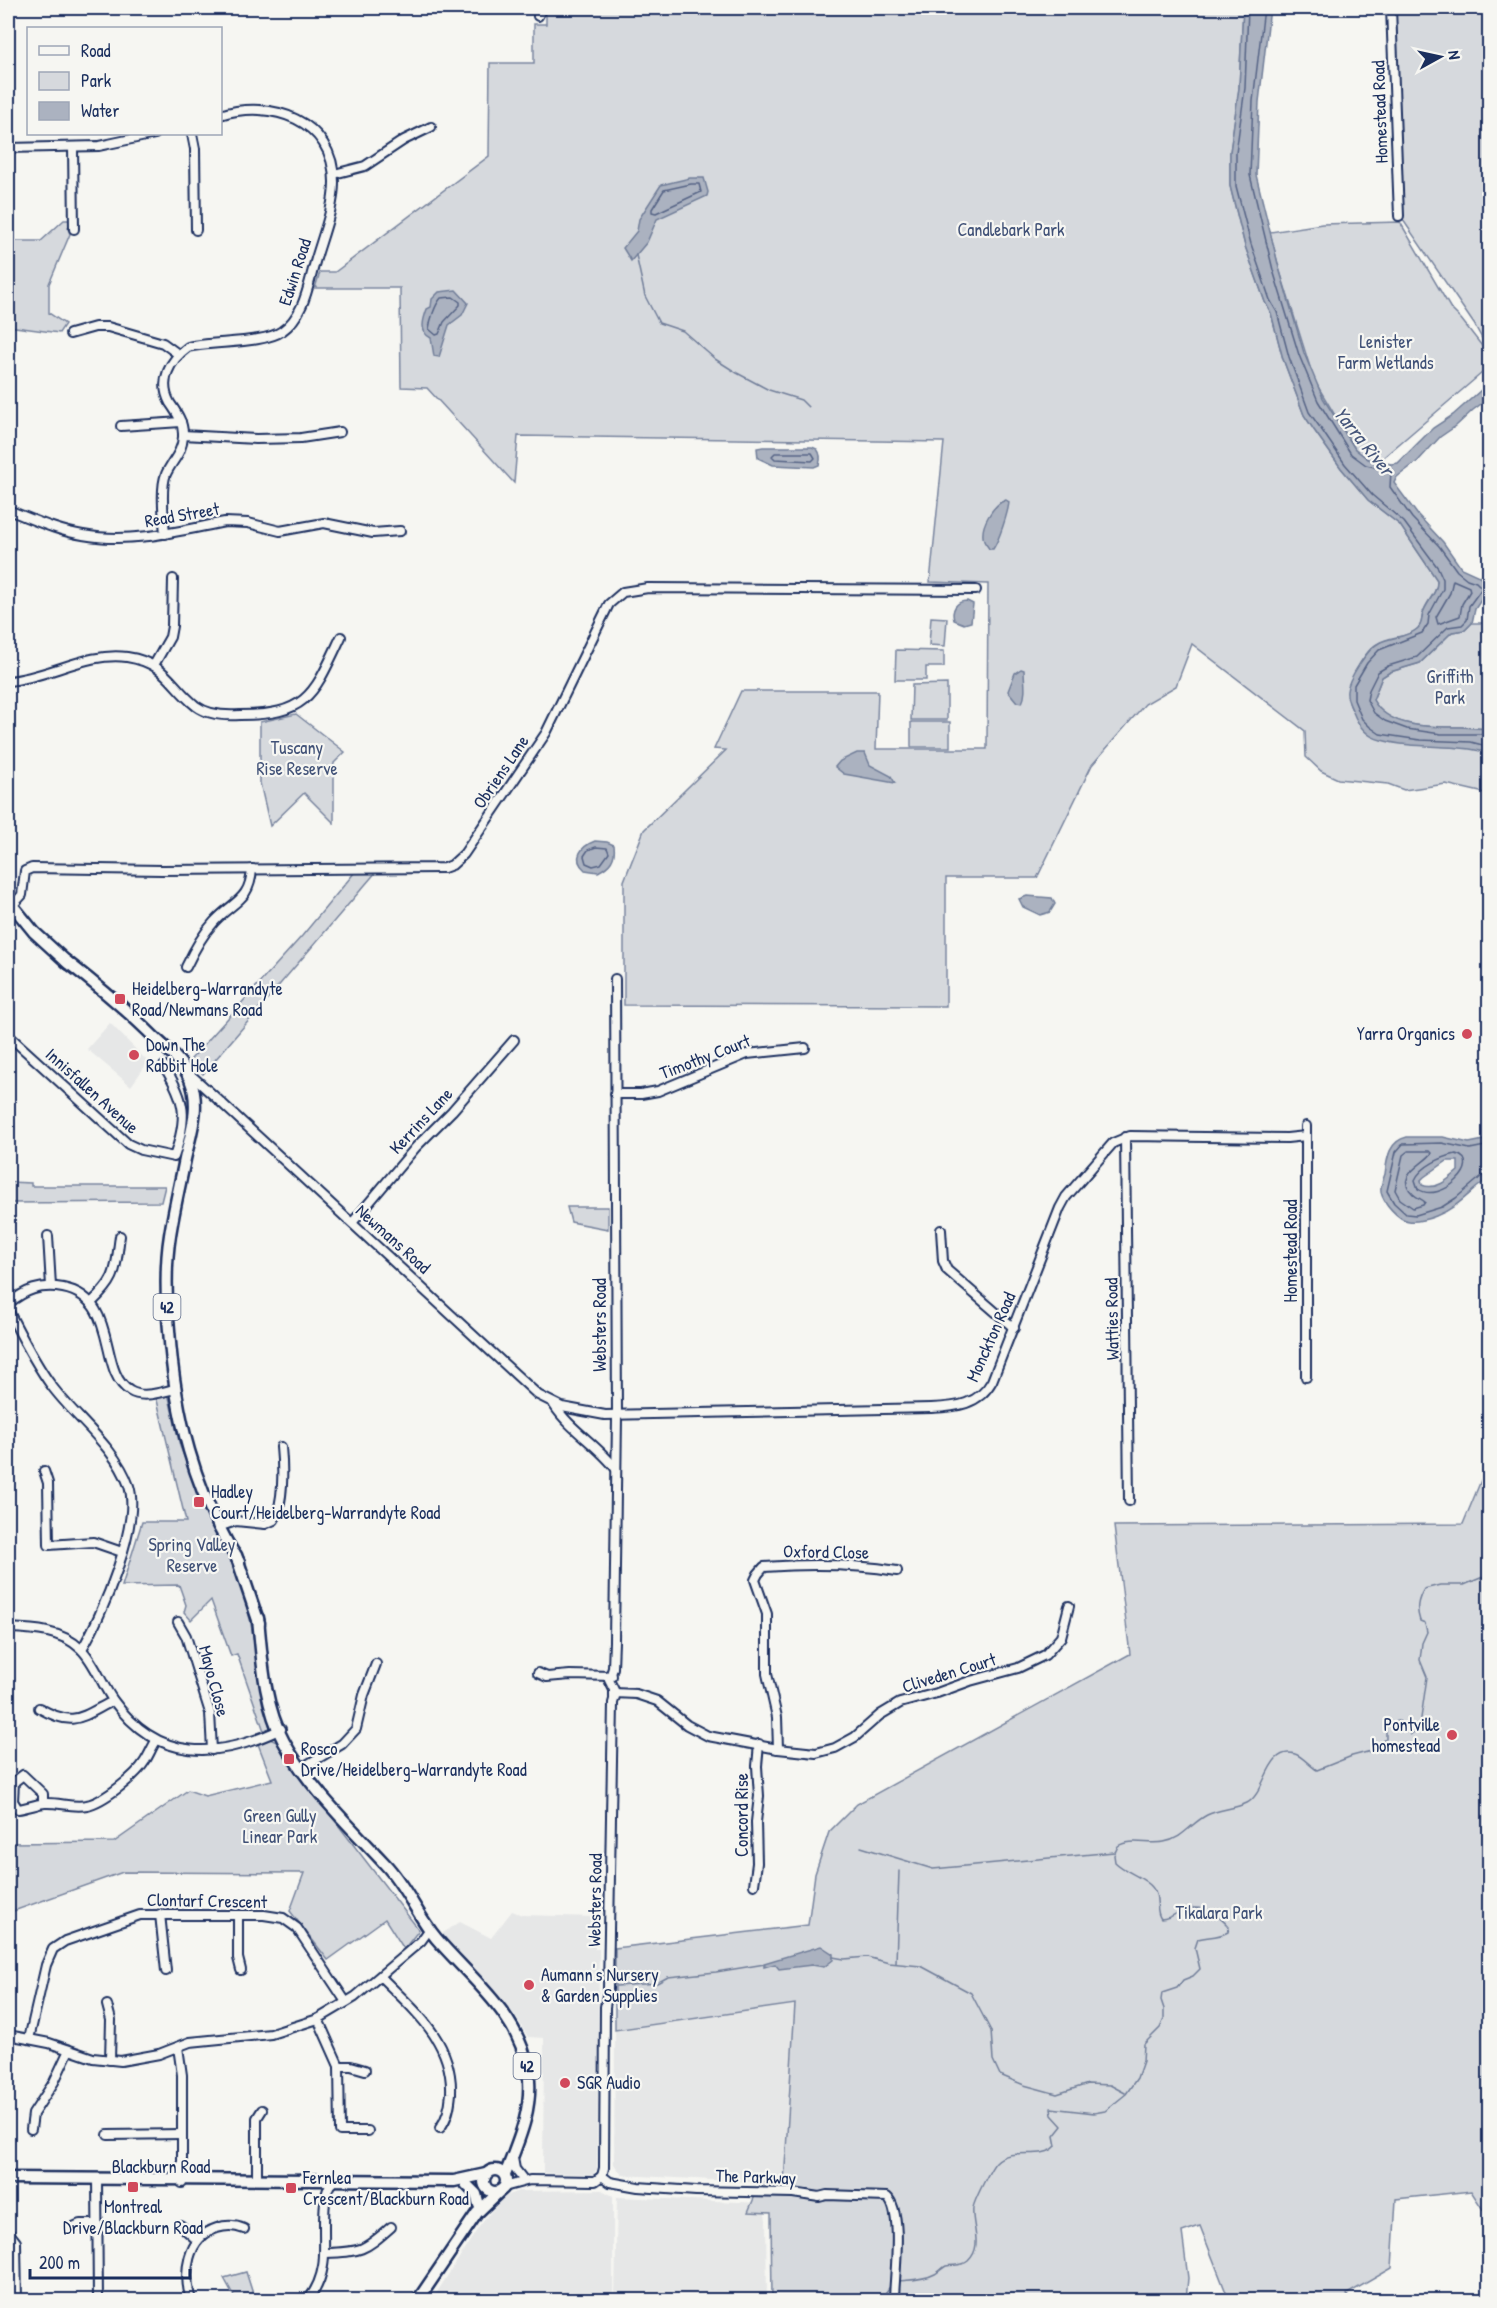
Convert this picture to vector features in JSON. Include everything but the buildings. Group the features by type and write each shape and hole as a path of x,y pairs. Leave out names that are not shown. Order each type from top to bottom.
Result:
{"main road":[{"name":"Newmans Road","path":"8,890 12,903 34,932 163,1051 186,1076"},
{"name":"42","path":"186,1076 194,1092 194,1123 172,1222 167,1261 168,1318 175,1389 185,1441 204,1498 239,1562 258,1618 267,1690 281,1729 302,1767 330,1807 372,1851 427,1932 503,2012 517,2034 528,2070 528,2106 522,2131 513,2150 504,2182 478,2209 418,2301"},
{"name":"42","path":"186,1076 190,1107 188,1148"},
{"name":"42","path":"478,2209 488,2179 513,2150"},
{"path":"500,2171 504,2182 494,2191 488,2179 500,2171"},
{"name":"Blackburn Road","path":"8,2178 97,2181"},
{"name":"Blackburn Road","path":"8,2183 257,2178 314,2181"},
{"name":"Blackburn Road","path":"182,2181 239,2184 488,2179"},
{"name":"Blackburn Road","path":"454,2181 466,2184 488,2179"},
{"path":"466,2184 476,2194 478,2209"}],"street":[{"path":"538,16 542,8"},
{"name":"Homestead Road","path":"1391,8 1399,216"},
{"name":"Edwin Road","path":"178,354 188,347 200,344 269,337 282,331 293,322 303,303 333,197 334,174 327,152 316,134 301,121 283,112 263,109 244,109 222,114"},
{"path":"334,174 365,166 404,140 431,127"},
{"path":"8,148 99,146 150,135"},
{"path":"192,135 195,149 196,230"},
{"path":"73,147 74,229"},
{"path":"70,334 95,327 108,327 163,343 178,354 169,367 165,386 170,403 181,422 183,435 180,450 165,476 165,534"},
{"path":"121,426 181,422"},
{"path":"183,435 256,439 301,438 340,432"},
{"name":"Read Street","path":"8,510 82,535 129,538 238,521 280,531 324,523 373,532 400,531"},
{"path":"154,665 170,638 173,579"},
{"name":"Obriens Lane","path":"12,903 22,896 25,871 32,868 444,868 458,861 546,733 606,609 611,600 623,592 648,588 705,587 975,590"},
{"path":"8,681 24,680 103,657 130,657 154,665 197,706 210,712 226,716 284,711 304,700 318,684 341,637"},
{"path":"186,967 207,931 247,892 252,869"},
{"name":"Websters Road","path":"602,2176 615,1694 611,1674 615,1612 616,1469 615,979"},
{"name":"Innisfallen Avenue","path":"8,1035 128,1144 141,1150 174,1157 183,1106 180,1092 164,1066"},
{"name":"Kerrins Lane","path":"352,1223 416,1146 452,1111 514,1040"},
{"name":"Timothy Court","path":"615,1094 641,1094 658,1091 754,1052 805,1048"},
{"name":"Newmans Road","path":"186,1076 194,1077 532,1390 554,1404 584,1412 616,1414"},
{"path":"195,1105 213,1095"},
{"name":"Homestead Road","path":"1306,1126 1306,1377"},
{"path":"1125,1137 1287,1138 1306,1136"},
{"name":"Monckton Road","path":"616,1414 782,1413 956,1406 977,1398 988,1388 1066,1197 1113,1143 1125,1137"},
{"name":"Watties Road","path":"1125,1137 1129,1501"},
{"path":"941,1230 943,1261 947,1270 1014,1328"},
{"path":"48,1236 51,1286"},
{"path":"91,1303 108,1287 114,1275 120,1236"},
{"path":"8,1304 34,1287 51,1286 68,1289 91,1303 103,1324 117,1375 128,1390 141,1395 175,1389"},
{"path":"8,1310 50,1385 122,1470 129,1487 132,1505 130,1528 95,1627 82,1649"},
{"name":"Newmans Road","path":"554,1404 565,1419 616,1469"},
{"path":"220,1526 236,1521 265,1524 274,1520 278,1510 282,1476 281,1447"},
{"path":"606,1457 613,1455 616,1451"},
{"path":"44,1471 48,1483 49,1545 93,1542 122,1552"},
{"name":"Oxford Close","path":"778,1749 774,1694 767,1674 767,1614 755,1580 758,1574 764,1567 806,1566 858,1566 897,1571"},
{"name":"Cliveden Court","path":"615,1694 636,1694 657,1701 687,1725 708,1736 778,1749 816,1753 835,1748 855,1737 880,1715 900,1703 1018,1668 1045,1656 1061,1637 1069,1606"},
{"name":"Mayo Close","path":"178,1622 186,1636 210,1713 212,1750"},
{"path":"8,1628 45,1631 64,1637 82,1649 113,1701 142,1732 156,1741 186,1749 212,1750 245,1744 281,1729"},
{"path":"302,1767 342,1744 356,1729 364,1695 376,1664"},
{"path":"538,1673 547,1677 611,1674"},
{"path":"39,1708 58,1719 71,1720 113,1701"},
{"path":"43,1802 43,1794 23,1775 14,1782 13,1801 18,1809 37,1806 43,1802 70,1807 89,1805 111,1793 130,1778 144,1763 156,1741"},
{"name":"Concord Rise","path":"754,1885 757,1863 759,1744"},
{"name":"Clontarf Crescent","path":"29,2039 46,1965 54,1949 65,1941 140,1914 274,1916 291,1923 297,1928 346,2002"},
{"path":"160,1914 166,1971"},
{"path":"238,1916 238,1958 242,1970"},
{"path":"8,2035 93,2058 131,2060 190,2042 271,2034 318,2019 346,2002 381,1977 427,1932"},
{"path":"381,1977 428,2025 445,2054 450,2077 451,2099 446,2118 440,2128"},
{"path":"107,2005 111,2020 110,2060"},
{"path":"318,2019 339,2067 340,2131 369,2131"},
{"path":"178,2047 182,2075 182,2181"},
{"path":"31,2129 33,2114 54,2082 69,2050"},
{"path":"339,2067 351,2066 365,2070"},
{"path":"257,2178 258,2118 262,2110"},
{"path":"108,2134 182,2134"},
{"path":"513,2150 513,2165 526,2179"},
{"path":"504,2182 526,2179 595,2181 602,2176"},
{"name":"The Parkway","path":"602,2176 610,2182 624,2186 686,2189 697,2186 704,2190 808,2193 819,2197 827,2195 887,2197 892,2202 897,2222 894,2301"},
{"path":"97,2181 98,2301"},
{"path":"308,2301 321,2276 325,2253 324,2199 314,2181"},
{"path":"324,2199 328,2186 334,2181"},
{"path":"69,2229 80,2224 97,2224"},
{"path":"180,2225 197,2240"},
{"path":"191,2301 186,2271 197,2240 223,2226 237,2226 244,2229"},
{"path":"325,2253 352,2252 363,2249 370,2246 391,2227"},
{"path":"9,2233 16,2242 17,2301"}],"shaded area":[{"path":"110,1023 148,1062 131,1086 87,1049"},
{"path":"512,1911 522,1915 596,1917 595,1949 599,1949 597,2169 593,2174 543,2173 544,2038 528,2037 498,1994 440,1935 460,1922 491,1938"},
{"path":"795,2004 784,2184 622,2175 614,2164 615,2030"},
{"path":"602,2190 613,2196 613,2300 432,2300 479,2227 502,2198 518,2191"},
{"path":"617,2197 763,2203 766,2220 767,2300 615,2300"}],"green space":[{"name":"Candlebark Park","path":"546,8 1243,8 1239,88 1230,152 1230,186 1245,246 1271,313 1283,359 1304,415 1314,430 1341,468 1368,500 1400,525 1437,580 1436,589 1418,628 1412,633 1382,641 1365,655 1351,683 1349,701 1351,708 1397,743 1471,748 1489,753 1489,794 1446,784 1404,790 1388,784 1338,779 1321,771 1306,757 1305,731 1192,644 1176,686 1145,704 1092,765 1037,878 946,878 946,1006 624,1005 624,881 644,830 726,750 714,749 741,691 878,691 876,749 987,749 988,584 930,582 944,442 518,436 514,483 427,388 401,387 400,288 315,288 320,272 335,272 489,156 490,63 534,63 534,24 546,24"},
{"path":"1393,8 1489,8 1489,351 1474,324 1403,220"},
{"path":"64,220 70,220 68,229 70,234 49,284 49,313 65,324 59,333 8,326 8,241 41,241"},
{"name":"Lenister Farm Wetlands","path":"1400,222 1451,309 1489,355 1489,367 1378,462 1368,459 1355,449 1314,380 1270,232 1322,224"},
{"path":"931,617 947,618 945,646 929,645"},
{"name":"Griffith Park","path":"1472,623 1489,623 1489,728 1412,724 1389,716 1380,709 1373,700 1382,677 1390,672 1420,663 1452,632 1465,630"},
{"path":"896,650 944,651 944,667 926,667 926,680 895,680"},
{"path":"947,684 947,720 911,720 912,685"},
{"name":"Tuscany Rise Reserve","path":"296,714 345,752 334,763 334,823 304,793 270,826 260,783 260,722"},
{"path":"911,722 950,722 950,747 911,747"},
{"path":"377,871 203,1074 191,1059 302,936 355,872"},
{"path":"8,1182 31,1183 31,1186 165,1186 161,1202 8,1203"},
{"path":"567,1207 608,1207 608,1229 571,1222"},
{"name":"Spring Valley Reserve","path":"168,1393 180,1446 206,1512 236,1568 250,1619 270,1728 264,1731 237,1654 231,1656 211,1600 191,1620 184,1612 186,1605 179,1585 122,1586 142,1522 186,1522 156,1396"},
{"name":"Tikalara Park","path":"1489,1461 1489,2219 1471,2191 1396,2199 1392,2268 1347,2294 1349,2300 1229,2300 1200,2226 1182,2232 1188,2278 1186,2300 772,2300 771,2213 748,2212 761,2182 784,2183 795,2004 615,2030 615,1948 808,1925 815,1874 829,1832 857,1804 1130,1654 1114,1526 1463,1524"},
{"name":"Green Gully Linear Park","path":"270,1739 279,1743 295,1769 419,1930 404,1949 385,1919 328,1960 290,1911 304,1873 123,1872 8,1913 8,1843 114,1842 188,1790 205,1796 272,1780 258,1744"},
{"path":"246,2272 255,2300 236,2300 224,2278"}],"water":[{"path":"1243,8 1270,8 1259,102 1256,175 1279,268 1304,353 1323,398 1355,449 1368,459 1391,464 1398,463 1433,428 1453,415 1489,383 1489,398 1440,437 1418,461 1397,477 1394,483 1417,514 1443,542 1461,568 1479,576 1489,588 1475,609 1472,623 1465,630 1452,632 1420,663 1390,672 1382,677 1373,700 1389,716 1412,724 1489,728 1489,753 1462,748 1408,745 1376,738 1360,726 1348,702 1348,686 1364,657 1379,643 1413,632 1419,627 1422,615 1436,589 1437,580 1400,525 1368,500 1341,468 1314,430 1304,415 1283,359 1271,313 1245,246 1230,186 1230,152 1239,88"},
{"path":"690,178 704,178 707,196 657,219 647,242 631,261 623,248 637,231 639,219 661,185"},
{"path":"456,290 468,303 462,315 449,325 439,357 434,356 431,338 423,329 427,309 431,307 432,299 439,292"},
{"path":"812,447 819,453 819,465 814,467 773,465 758,458 757,448"},
{"path":"1006,500 1009,502 1003,526 993,549 989,549 984,542 985,523 996,506"},
{"path":"967,601 973,604 971,622 964,624 954,620 953,613 957,604"},
{"path":"1021,669 1024,670 1025,687 1022,703 1017,702 1008,691 1015,673"},
{"path":"857,753 865,753 870,765 891,776 895,783 844,774 835,767 840,761"},
{"path":"595,841 614,845 611,862 598,872 585,870 579,861 582,849"},
{"path":"1027,896 1052,898 1055,904 1050,912 1040,915 1023,907 1019,899"},
{"path":"1443,1137 1469,1143 1489,1139 1489,1178 1444,1213 1423,1220 1405,1220 1388,1205 1381,1190 1388,1156 1396,1142 1401,1139","holes":["1447,1161 1458,1161 1458,1171 1446,1181 1432,1186 1422,1185 1421,1180 1424,1177"]},
{"path":"821,1946 833,1954 833,1960 824,1967 812,1965 779,1969 775,1964 764,1967 764,1963"}],"waterway":[{"path":"636,255 645,296 659,323 683,331 715,359 737,373 769,390 801,400 808,407"},
{"path":"899,2281 926,2277 946,2266 960,2265 968,2261 973,2255 976,2242 973,2208 987,2177 996,2162 1003,2157 1043,2153 1056,2146 1054,2136 1062,2126 1052,2115 1051,2108 1094,2113 1105,2111 1126,2094 1137,2078 1143,2061 1144,2044 1160,2028 1164,2019 1162,1993 1177,1988 1183,1980 1193,1976 1200,1969 1195,1948 1198,1939 1228,1932 1229,1927 1224,1922 1203,1909 1190,1908 1161,1919 1155,1891 1152,1887 1115,1862 1114,1855 1118,1846 1128,1842 1158,1843 1171,1840 1207,1815 1247,1803 1259,1790 1273,1763 1286,1753 1298,1755 1317,1770 1371,1751 1386,1738 1386,1724 1398,1721 1407,1725 1410,1735 1419,1732 1427,1677 1420,1660 1422,1643 1427,1632 1425,1623 1420,1621 1418,1613 1422,1593 1424,1589 1440,1585 1464,1585 1490,1574"},
{"path":"861,1847 933,1869 1114,1852"},
{"path":"896,1963 899,1871"},
{"path":"833,1957 844,1959 867,1957 889,1963 921,1966 971,1993 991,2031 993,2060 1000,2075 1024,2085 1057,2094 1088,2084 1110,2085 1125,2093"},
{"path":"616,1986 657,1983 668,1977 765,1964"},
{"path":"880,2300 892,2284"}],"place":[{"name":"Heidelberg-Warrandyte Road/Newmans Road","path":"120,999"},
{"name":"Yarra Organics","path":"1467,1034"},
{"name":"Down The Rabbit Hole","path":"134,1055"},
{"name":"Hadley Court/Heidelberg-Warrandyte Road","path":"199,1502"},
{"name":"Pontville homestead","path":"1452,1735"},
{"name":"Rosco Drive/Heidelberg-Warrandyte Road","path":"289,1759"},
{"name":"Aumann's Nursery & Garden Supplies","path":"529,1985"},
{"name":"SGR Audio","path":"565,2083"},
{"name":"Montreal Drive/Blackburn Road","path":"133,2187"},
{"name":"Fernlea Crescent/Blackburn Road","path":"291,2188"}],"water label":[{"name":"Yarra River","path":"1364,441"}]}
